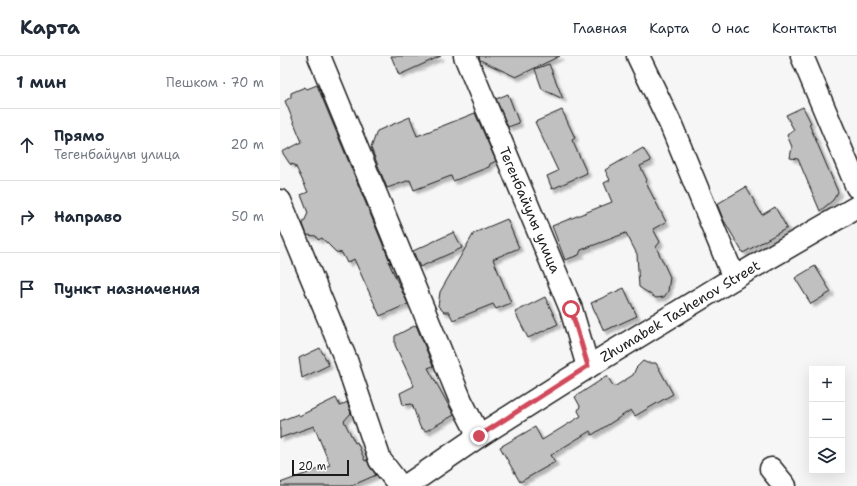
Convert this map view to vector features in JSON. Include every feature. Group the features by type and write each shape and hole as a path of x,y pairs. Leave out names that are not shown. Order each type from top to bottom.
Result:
{"street":[{"path":"319,56 461,401 479,436"},
{"name":"Тегенбайулы улица","path":"465,56 571,309 588,366"},
{"path":"638,56 671,125 734,278"},
{"path":"802,56 857,187"},
{"path":"280,201 346,360 380,460 400,486"},
{"name":"Zhumabek Tashenov Street","path":"406,486 479,436 588,366 734,278 857,207"},
{"path":"771,469 785,486"}],"building":[{"path":"391,56 441,56 399,75"},
{"path":"479,56 560,56 516,77 480,60"},
{"path":"549,64 563,99 542,89 535,69"},
{"path":"317,85 391,264 388,261 408,304 380,316 354,259 347,263 342,253 336,252 322,238 318,240 316,236 307,235 303,224 308,213 301,195 308,192 295,165 290,164 282,152 302,142 285,101 291,97 291,93 305,87 307,89"},
{"path":"508,94 519,123 508,127 496,99"},
{"path":"803,107 811,123 809,124 838,192 833,200 820,211 798,159 790,158 792,147 787,135 794,130 786,115"},
{"path":"562,110 575,138 572,140 587,173 552,189 547,176 558,171 535,122"},
{"path":"475,113 496,161 490,164 489,167 453,181 451,176 414,190 410,180 387,188 371,148 377,131 410,117 417,136"},
{"path":"643,148 651,161 640,166 647,180 645,181 666,222 653,229 660,242 656,247 670,277 668,291 664,297 656,298 639,287 637,254 626,233 581,250 579,255 565,260 552,226 612,202 604,183 610,180 605,170"},
{"path":"746,187 762,215 775,207 787,228 743,253 723,219 717,204"},
{"path":"507,219 519,248 493,259 511,303 496,309 493,304 453,320 449,312 444,312 438,306 440,292 474,233"},
{"path":"454,232 462,248 420,267 413,251"},
{"path":"815,266 831,292 811,304 795,278"},
{"path":"624,288 637,316 604,331 591,303"},
{"path":"545,297 558,324 528,338 515,312"},
{"path":"416,325 433,366 428,368 454,415 426,431 420,427 412,404 403,405 400,393 414,386 395,345 395,336"},
{"path":"320,348 329,365 302,378 299,358"},
{"path":"643,361 647,363 656,363 673,394 635,416 631,410 592,435 590,431 551,455 555,462 520,482 500,447 535,427 542,440 581,416 578,411 580,406 575,397 607,376 614,387 633,375 636,368"},
{"path":"336,398 340,406 347,402 351,413 344,421 355,443 357,442 365,461 367,460 376,475 351,486 280,486 280,483 330,465 314,426 280,438 280,421 298,414 299,416"}],"route":[{"path":"479,436 588,366 571,309"}]}
